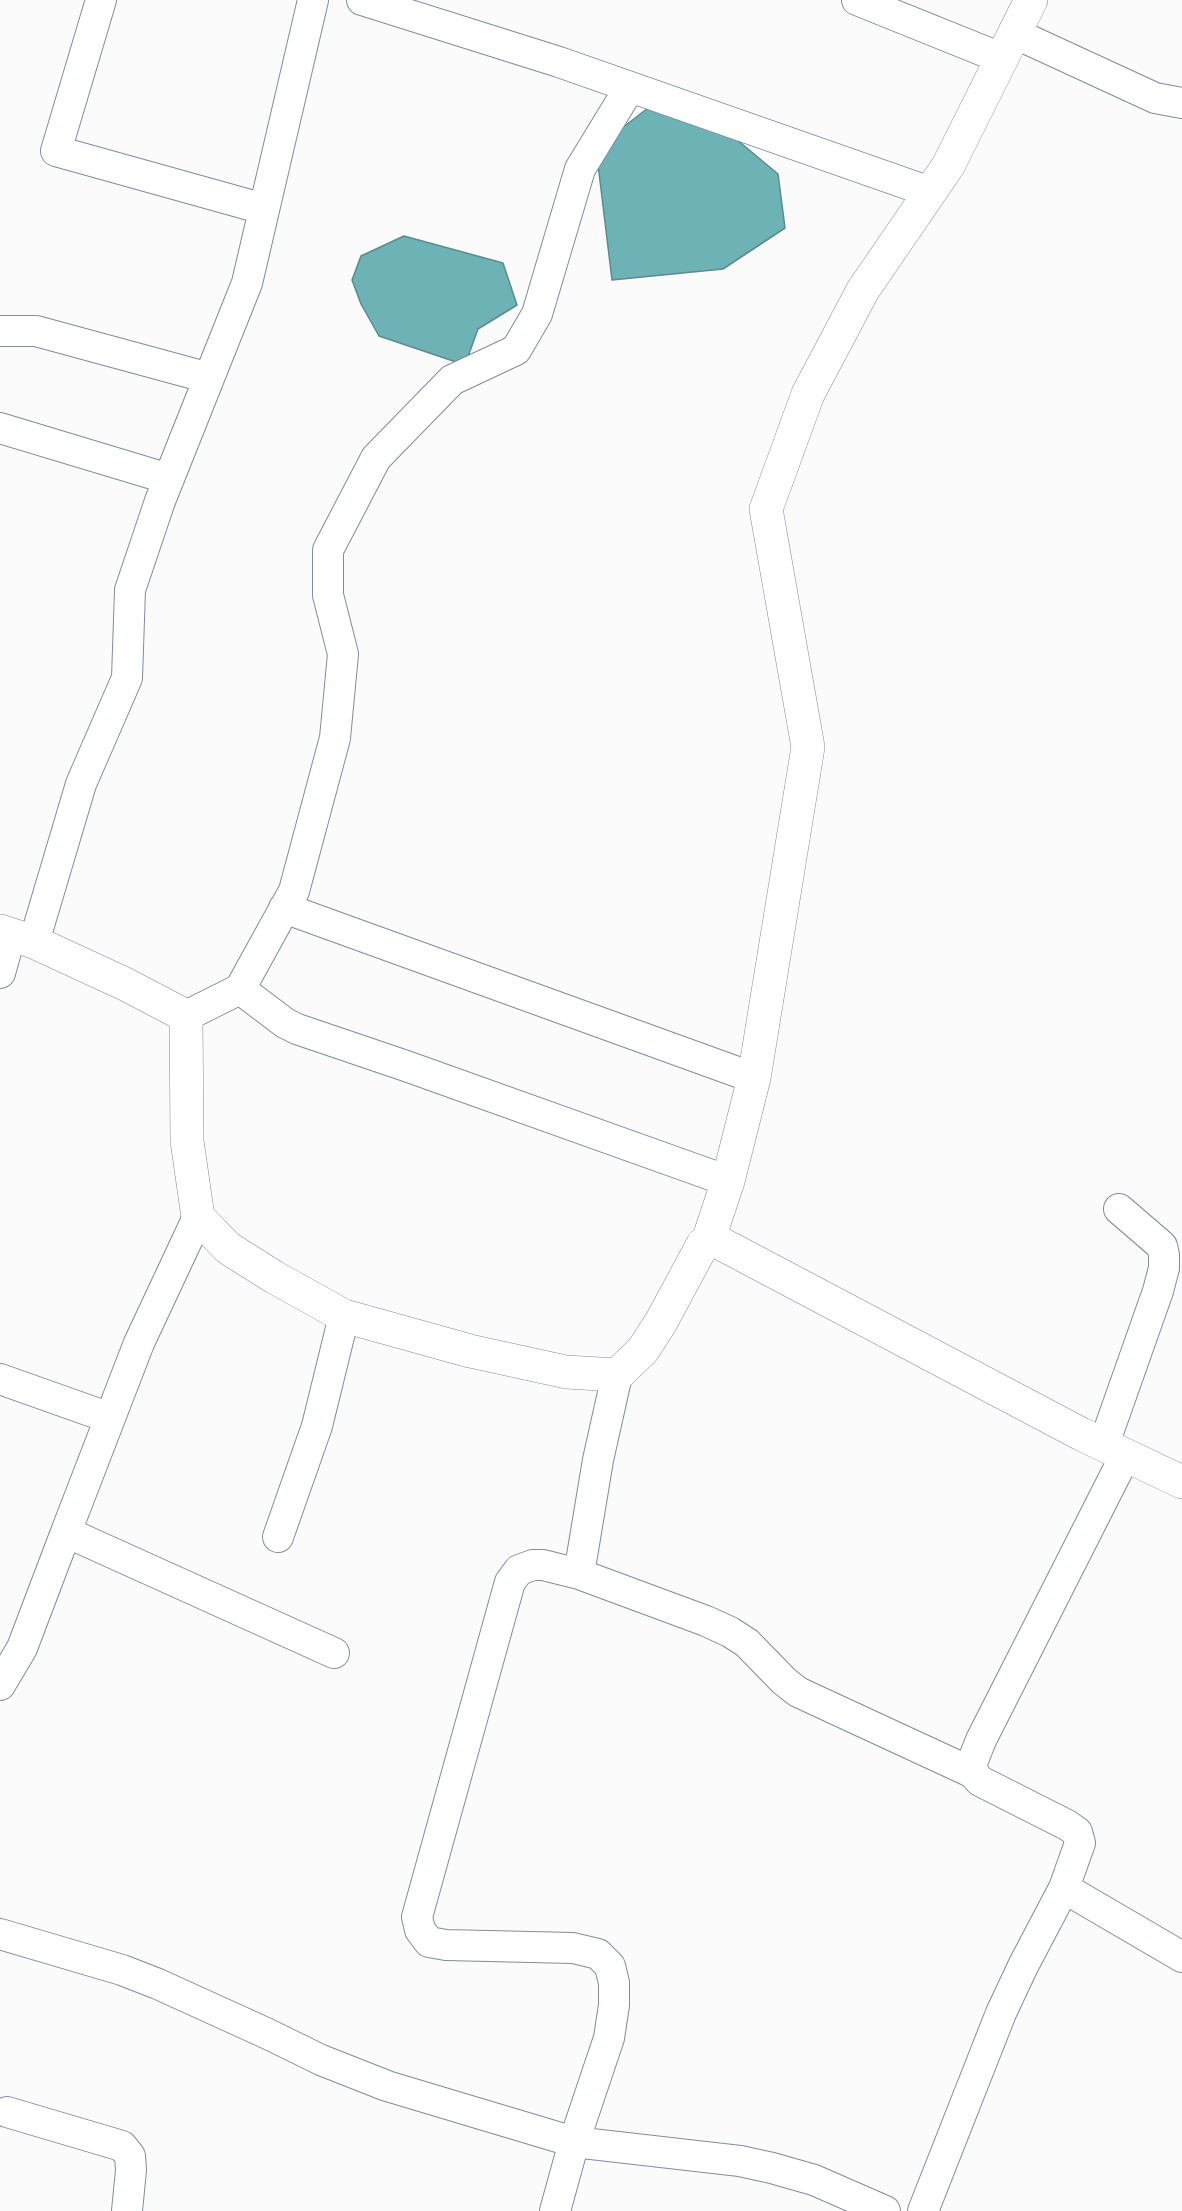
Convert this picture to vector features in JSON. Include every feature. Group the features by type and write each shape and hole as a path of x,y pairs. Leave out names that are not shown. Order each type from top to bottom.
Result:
{"street":[{"path":"101,0 56,151 264,209"},
{"path":"0,973 127,678 130,590 169,479 247,283 313,0"},
{"path":"362,0 559,62 930,192"},
{"path":"856,0 1008,46 1155,98 1182,104"},
{"path":"579,1574 598,1460 617,1375 643,1350 661,1322 703,1244 708,1241 728,1181 754,1078 808,747 766,509 808,394 862,290 948,166 1030,0"},
{"path":"186,1016 240,989 294,891 335,738 344,654 328,595 328,550 376,458 452,380 516,350 537,314 580,169 630,87"},
{"path":"0,331 36,331 209,378"},
{"path":"0,428 169,479"},
{"path":"284,908 754,1078"},
{"path":"15,936 125,984 186,1016"},
{"path":"240,989 285,1023 297,1029 728,1181"},
{"path":"0,1685 22,1648 139,1343 198,1216 187,1141 186,1016"},
{"path":"973,1773 972,1763 981,1740 1115,1450 1164,1268 1162,1246 1119,1209"},
{"path":"198,1216 228,1248 344,1316 470,1351 566,1372 617,1375"},
{"path":"708,1241 720,1243 1115,1450 1182,1482"},
{"path":"278,1537 317,1426 344,1316"},
{"path":"0,1379 110,1418"},
{"path":"66,1532 334,1653"},
{"path":"555,2211 574,2142 609,2038 614,2005 614,1983 610,1966 598,1954 573,1948 446,1945 429,1942 420,1930 417,1917 510,1582 519,1570 533,1565 543,1565 579,1574 730,1632 747,1643 798,1692 973,1773 980,1781 1077,1832 1080,1843 1078,1853 1064,1887 1001,2013 923,2211"},
{"path":"1064,1887 1182,1957"},
{"path":"0,1934 122,1970 158,1984 321,2060 387,2086 574,2142 740,2161 814,2180 885,2211"},
{"path":"8,2112 122,2146 130,2156 127,2211"}],"water":[{"path":"652,105 724,129 778,174 785,228 723,269 612,280 596,148"},
{"path":"404,236 503,263 517,305 478,329 465,365 379,336 361,304 352,280 361,256"}]}
